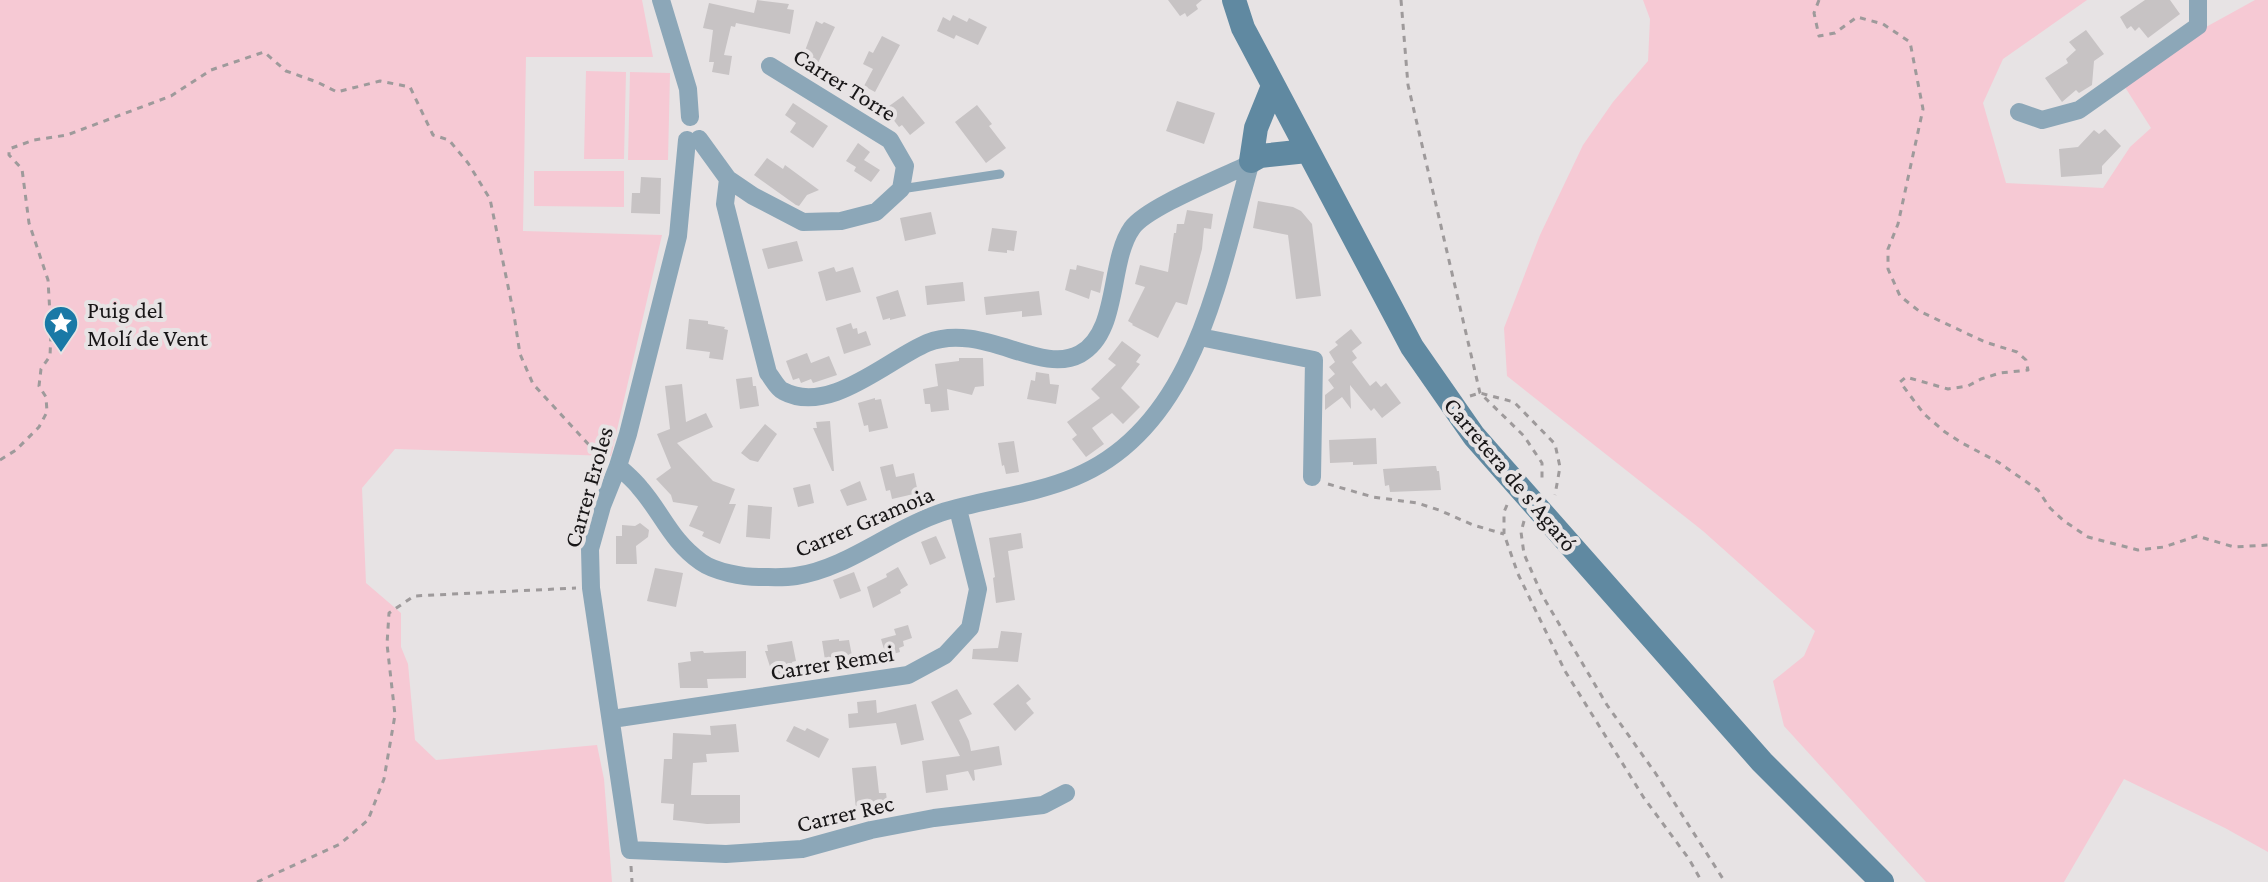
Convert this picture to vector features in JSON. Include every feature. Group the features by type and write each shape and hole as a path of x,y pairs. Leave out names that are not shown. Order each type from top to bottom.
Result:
{"street":[{"name":"Carrer Eroles","path":"630,850 591,588 590,549 602,506 617,470 678,236 693,140 681,136 679,128 681,121 690,117 688,89 661,0"},
{"name":"Carretera de s'Agaró","path":"1234,0 1243,28 1412,347 1474,436 1527,488 1550,522 1762,762 1882,882"},
{"path":"2019,112 2042,120 2079,110 2198,26 2198,0"},
{"name":"Carrer Torre","path":"770,66 890,140 905,166 901,189"},
{"path":"1250,163 1256,128 1273,86"},
{"path":"1256,128 1293,125"},
{"path":"1279,154 1293,125"},
{"path":"693,140 728,179 803,222 841,221 876,212 901,189"},
{"path":"728,179 725,204 768,373 781,390 800,397 824,396 850,386 929,342 957,337 983,339 1038,357 1064,361 1082,353 1095,341 1105,320 1124,244 1133,227 1147,214 1260,156 1307,151"},
{"name":"Carrer Gramoia","path":"617,470 640,488 669,532 703,564 742,577 795,576 836,564 938,514 1072,479 1107,462 1140,433 1170,394 1200,337 1225,264 1250,163"},
{"path":"1200,337 1314,360 1312,477"},
{"name":"Carrer Remei","path":"612,719 908,675 945,655 970,628 978,589 958,509"},
{"name":"Carrer Rec","path":"630,850 726,854 802,849 871,830 934,818 1043,805 1066,793"}],"lane":[{"path":"901,189 1000,174"}],"path":[{"path":"1401,0 1408,85 1480,393 1524,436 1542,463 1543,479 1527,488 1504,512 1504,534 1518,574 1565,671 1644,798 1702,882"},
{"path":"1819,0 1814,13 1819,36 1835,33 1857,17 1883,24 1910,42 1923,109 1898,224 1888,249 1888,269 1900,296 1941,323 2017,352 2026,360 2028,370 2000,373 1968,386 1948,389 1906,377 1900,382 1924,414 1962,443 1998,462 2038,490 2050,508 2088,537 2138,550 2164,547 2197,536 2234,547 2268,545"},
{"path":"0,460 16,450 39,427 47,412 46,397 39,386 41,369 50,356 51,332 48,280 29,223 22,169 9,155 9,149 34,140 67,135 171,96 211,70 264,52 286,71 337,92 380,81 410,87 433,135 449,140 468,163 490,199 520,354 533,384 617,470"},
{"path":"1451,403 1480,393 1514,402 1555,444 1560,467 1550,522"},
{"path":"1312,477 1338,489 1417,503 1504,534"},
{"path":"1524,521 1521,532 1524,554 1542,595 1607,705 1656,774 1725,882"},
{"path":"257,882 340,844 368,820 384,779 395,715 387,644 389,613 414,596 591,588"}],"shaded area":[{"path":"0,0 642,0 653,57 526,57 523,231 662,235 611,456 395,449 362,488 366,583 401,613 401,647 408,664 415,740 436,760 597,745 604,779 612,882 0,882"},
{"path":"1643,0 2087,0 2003,59 1983,103 2006,183 2103,188 2130,147 2151,128 2123,84 2206,27 2255,0 2268,0 2268,852 2124,779 2064,882 1926,882 1784,726 1773,681 1804,656 1815,631 1703,531 1507,376 1504,328 1540,235 1583,145 1613,102 1648,61 1650,19"},
{"path":"586,71 626,72 624,159 584,159"},
{"path":"630,72 670,73 668,160 628,160"},
{"path":"534,171 624,171 624,207 534,206"}],"building":[{"path":"757,0 789,4 787,9 794,10 790,34 736,23 735,27 731,26 724,55 732,56 729,75 712,72 714,62 709,62 713,30 703,28 709,3 754,13"},
{"path":"1168,0 1202,0 1196,5 1198,9 1187,17 1185,13 1180,16"},
{"path":"2145,0 2170,0 2180,14 2148,38 2139,27 2135,31 2131,26 2127,29 2120,17"},
{"path":"953,15 967,22 969,18 987,27 978,45 937,31 943,17 950,21"},
{"path":"816,21 835,27 818,63 803,56"},
{"path":"2086,30 2104,54 2094,61 2092,85 2079,93 2076,90 2062,102 2045,78 2068,63 2066,59 2076,50 2069,42"},
{"path":"882,36 900,45 875,92 864,86 873,69 863,64"},
{"path":"903,96 925,123 910,135 885,109"},
{"path":"1177,101 1215,113 1204,144 1166,131"},
{"path":"793,103 828,126 813,148 790,132 796,123 785,115"},
{"path":"977,105 1006,148 986,163 955,122"},
{"path":"2105,129 2121,146 2102,166 2102,174 2061,177 2059,149 2078,147 2094,130 2099,134"},
{"path":"858,143 870,152 864,160 880,170 871,182 854,171 856,167 846,161"},
{"path":"767,158 783,169 785,165 819,190 807,195 799,206 796,205 754,175"},
{"path":"641,177 661,178 660,214 631,213 632,193 640,193"},
{"path":"1258,201 1293,207 1312,224 1321,296 1296,299 1288,235 1253,228"},
{"path":"1187,210 1213,214 1211,229 1204,228 1202,249 1187,305 1176,302 1158,338 1128,321 1145,287 1135,284 1140,265 1168,272 1174,233 1177,224 1184,224"},
{"path":"931,212 936,234 905,241 900,218"},
{"path":"992,228 1017,231 1014,251 988,251"},
{"path":"797,241 803,261 768,269 762,249"},
{"path":"1077,265 1104,272 1100,293 1091,290 1089,299 1065,290 1070,269 1076,270"},
{"path":"834,267 836,272 853,267 861,292 826,301 818,272"},
{"path":"963,282 965,301 927,305 925,286"},
{"path":"898,290 906,316 883,320 876,297"},
{"path":"1039,291 1042,315 1022,317 1022,311 986,315 984,297"},
{"path":"689,319 708,321 708,324 728,330 723,360 709,358 710,352 686,349"},
{"path":"851,323 858,334 866,331 871,345 844,354 836,328"},
{"path":"1351,329 1362,343 1352,351 1357,358 1352,362 1370,386 1376,381 1381,387 1386,383 1401,403 1382,418 1374,408 1371,411 1350,385 1351,409 1342,397 1325,410 1325,395 1334,388 1328,380 1335,374 1329,367 1335,362 1329,352 1338,345 1335,342"},
{"path":"1122,341 1141,355 1136,362 1140,364 1121,388 1140,407 1123,424 1112,413 1092,428 1104,444 1086,457 1072,439 1077,435 1067,422 1100,398 1091,389 1116,365 1108,359"},
{"path":"807,353 811,363 829,356 837,375 813,383 811,379 801,383 799,378 793,380 786,361"},
{"path":"959,358 983,358 984,386 975,387 972,395 947,389 949,410 931,412 930,404 925,404 923,389 938,386 935,364 959,361"},
{"path":"1036,372 1049,374 1050,384 1059,385 1056,404 1027,399"},
{"path":"752,377 759,406 740,409 736,379"},
{"path":"682,384 686,422 706,413 713,427 677,443 713,481 735,489 729,504 736,504 720,544 689,526 698,506 673,502 671,495 656,479 671,468 657,434 670,429 665,386"},
{"path":"881,399 888,428 869,432 868,425 864,426 858,403"},
{"path":"830,421 834,471 813,428 817,428 816,422"},
{"path":"765,424 777,434 758,462 750,460 741,453"},
{"path":"1376,438 1377,464 1330,463 1329,440"},
{"path":"1014,441 1019,472 1006,474 998,443"},
{"path":"893,464 896,477 914,473 918,493 892,499 890,490 886,491 880,467"},
{"path":"1436,466 1441,490 1390,492 1389,485 1385,486 1383,469"},
{"path":"860,481 867,500 847,506 840,490"},
{"path":"810,484 814,503 798,507 793,488"},
{"path":"748,505 772,507 770,539 746,537"},
{"path":"640,523 649,530 648,537 636,546 637,564 616,564 616,536 622,536 622,525 635,526"},
{"path":"1021,533 1023,548 1008,551 1015,600 996,603 989,538"},
{"path":"936,536 946,558 930,565 921,542"},
{"path":"898,567 908,585 900,590 901,593 873,608 867,587 887,577 886,574"},
{"path":"655,568 683,573 676,607 647,601"},
{"path":"854,572 861,591 840,599 833,580"},
{"path":"908,625 912,638 903,641 900,652 886,656 881,639 896,635 894,629"},
{"path":"1001,631 1022,633 1018,662 972,659 973,649 998,648"},
{"path":"849,640 852,656 825,660 822,641"},
{"path":"792,641 796,661 792,662 794,671 776,676 772,673 765,651 768,651 767,645"},
{"path":"746,651 746,678 707,679 708,688 680,688 678,663 691,661 690,652"},
{"path":"1018,684 1031,699 1026,703 1034,713 1015,731 993,704"},
{"path":"957,689 972,714 959,720 971,751 999,746 1002,765 974,770 973,781 968,771 946,775 948,790 926,793 922,761 960,756 931,702"},
{"path":"876,700 877,713 916,704 924,740 901,745 896,723 849,728 848,714 858,713 857,702"},
{"path":"736,724 739,752 706,754 707,762 693,763 691,795 740,795 740,823 707,824 673,820 674,804 661,803 664,759 672,759 673,733 711,735 710,726"},
{"path":"794,726 805,731 807,728 829,739 819,758 786,741"},
{"path":"876,766 879,793 886,793 888,807 856,810 852,768"}],"place":[{"name":"Puig del Molí de Vent","path":"61,354"}]}
